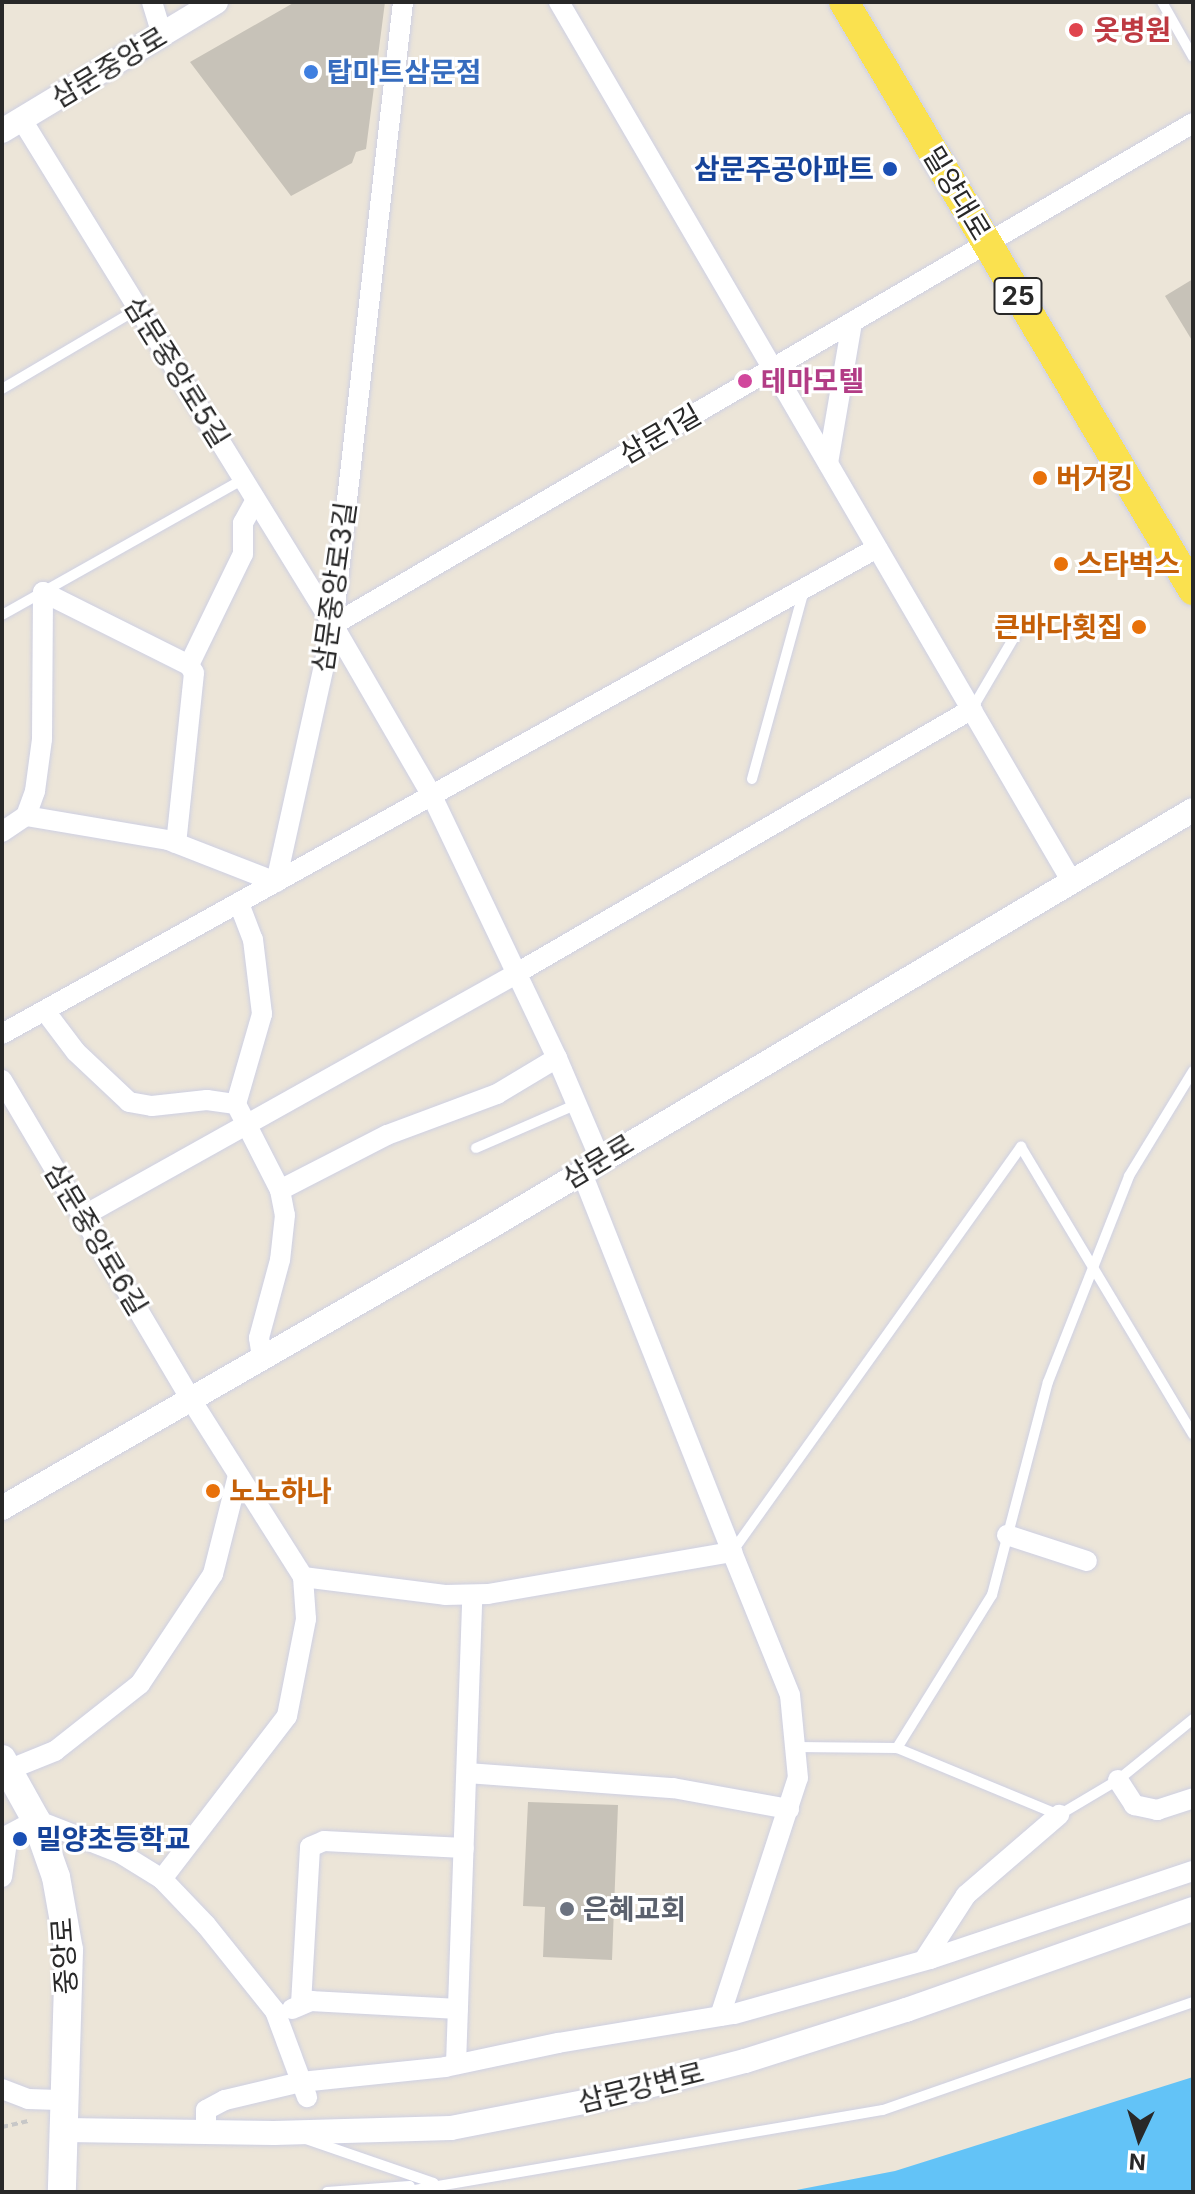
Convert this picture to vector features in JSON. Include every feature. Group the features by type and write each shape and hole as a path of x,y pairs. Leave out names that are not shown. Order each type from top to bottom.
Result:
{"main road":[{"name":"밀양대로","path":"844,2 1193,590"},
{"name":"중앙로","path":"5,1765 36,1820 56,1877 69,1950 63,2179"}],"street":[{"path":"152,2 162,34"},
{"name":"삼문중앙로","path":"12,126 216,2"},
{"name":"삼문중앙로3길","path":"276,882 333,625 403,2"},
{"path":"559,2 1072,882"},
{"name":"삼문1길","path":"333,625 1193,123"},
{"name":"삼문중앙로5길","path":"12,126 138,309 333,625 432,796 577,1104 590,1165 732,1552 790,1695 798,1778 720,2016"},
{"path":"828,463 852,322"},
{"path":"189,665 243,554 243,523 256,500"},
{"path":"2,1034 877,548"},
{"path":"2,832 26,816 35,791 42,739 43,592 189,665 194,673 176,843"},
{"path":"83,1216 517,973 972,709"},
{"name":"삼문로","path":"2,1508 490,1227 1193,810"},
{"path":"26,816 176,843 276,882"},
{"path":"239,903 253,940 262,1014 236,1104 280,1190 285,1215 280,1260 259,1338 262,1357"},
{"path":"45,1011 76,1052 129,1102 152,1106 207,1100 236,1104"},
{"path":"280,1190 387,1135 497,1094 557,1058"},
{"name":"삼문중앙로6길","path":"2,1080 190,1398 303,1577"},
{"path":"5,1765 55,1751 140,1684 213,1574 238,1475"},
{"path":"1007,1535 1087,1561"},
{"path":"162,1879 287,1716 306,1619 303,1577 445,1595 472,1595 732,1552"},
{"path":"456,2064 472,1595"},
{"path":"467,1773 673,1788 789,1809"},
{"path":"1118,1780 1134,1805 1157,1810 1193,1798"},
{"path":"924,1960 966,1895 1059,1815"},
{"path":"2,1877 8,1835 36,1820 120,1853 162,1879 206,1925 277,2017 304,2089"},
{"path":"301,2004 310,1847 324,1841 464,1848"},
{"path":"206,2132 206,2110 225,2100 456,2064 720,2016 924,1960 1193,1871"},
{"name":"삼문강변로","path":"65,2130 287,2133 451,2128 599,2099 745,2061 906,2010 1193,1909"},
{"path":"277,2017 301,2004 371,2002 458,2009"},
{"path":"2,2089 28,2099 66,2100"}],"lane":[{"path":"1162,2 1193,57"},
{"path":"2,389 138,309"},
{"path":"2,615 243,479"},
{"path":"752,779 805,588"},
{"path":"972,709 1019,629"},
{"path":"897,1748 992,1595 1048,1382 1129,1176 1193,1071"},
{"path":"476,1148 577,1104"},
{"path":"732,1552 1021,1147 1193,1434"},
{"path":"795,1747 897,1748 1059,1815 1118,1780 1193,1719"},
{"path":"403,2192 883,2110 1193,2002"},
{"path":"287,2133 436,2184"},
{"path":"327,2192 436,2184"}],"water":[{"path":"1193,2077 1193,2192 786,2192 895,2171"}],"building":[{"path":"295,2 385,2 366,149 356,152 352,163 291,196 190,62"},
{"path":"1193,279 1193,342 1165,296"},
{"path":"528,1802 618,1805 612,1960 543,1957 545,1907 523,1906"}],"place":[{"name":"옷병원","path":"1076,30"},
{"name":"탑마트삼문점","path":"311,72"},
{"name":"삼문주공아파트","path":"890,169"},
{"name":"테마모텔","path":"745,381"},
{"name":"버거킹","path":"1040,478"},
{"name":"스타벅스","path":"1061,564"},
{"name":"큰바다횟집","path":"1139,627"},
{"name":"노노하나","path":"213,1491"},
{"name":"밀양초등학교","path":"20,1839"},
{"name":"은혜교회","path":"567,1909"}]}
